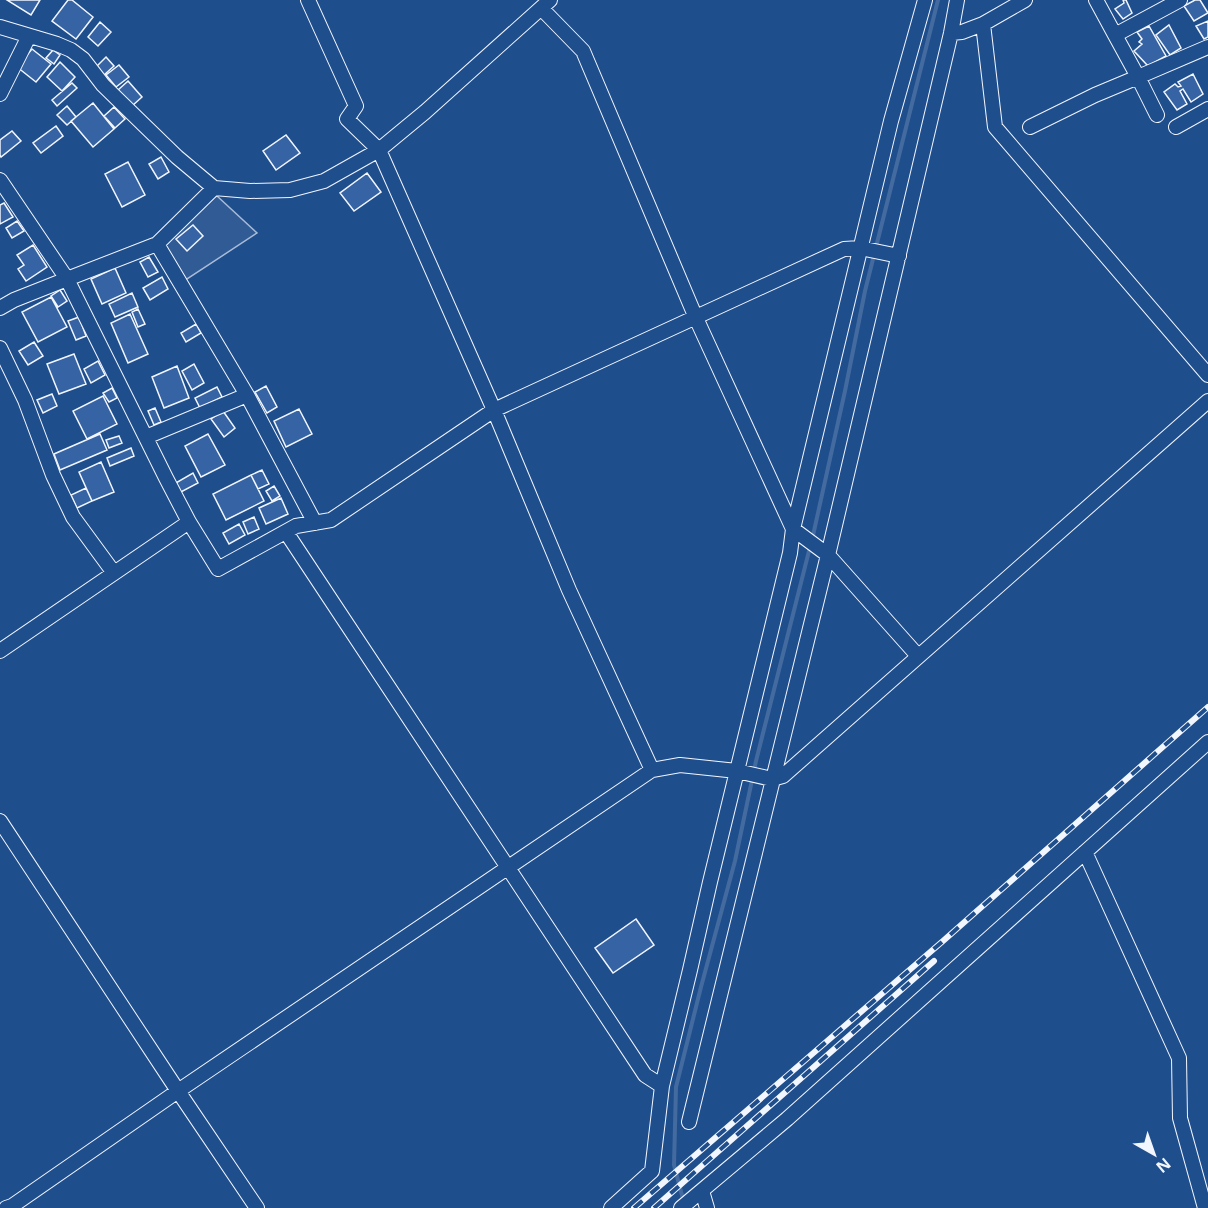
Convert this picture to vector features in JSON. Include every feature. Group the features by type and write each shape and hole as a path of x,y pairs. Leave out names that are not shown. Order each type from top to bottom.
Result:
{"street":[{"path":"308,0 356,106 346,119 379,150 494,410 569,590 652,771"},
{"path":"611,1208 652,1171 662,1086 790,553 793,529 860,248 891,121 925,0"},
{"path":"689,1122 828,555 957,0"},
{"path":"951,33 962,32 983,24 1025,0"},
{"path":"1096,0 1157,115"},
{"path":"1115,35 1180,0"},
{"path":"0,27 71,50 83,59 103,85 177,157 214,188 250,191 290,190 324,182 379,150 546,4 583,51 696,318 793,529 828,555 918,656"},
{"path":"983,24 995,127 1208,375"},
{"path":"0,94 29,36"},
{"path":"1030,127 1095,95 1208,47"},
{"path":"1176,127 1208,109"},
{"path":"0,180 67,279 189,522 218,569 296,526 331,520 494,410 844,249 860,248 899,256"},
{"path":"0,308 14,300 157,244 214,188"},
{"path":"157,244 247,394 315,523"},
{"path":"0,348 25,400 53,475 73,517 114,573"},
{"path":"146,437 247,394"},
{"path":"6,1208 652,771 680,765 736,771 772,779 783,776 1208,400"},
{"path":"0,651 189,522"},
{"path":"286,532 645,1075 662,1086"},
{"path":"681,1208 787,1119 1208,742"},
{"path":"0,821 257,1208"},
{"path":"1085,852 1179,1058 1180,1118 1205,1208"},
{"path":"702,1191 707,1208"}],"shaded area":[{"path":"217,196 257,233 184,281 163,245 210,199"}],"building":[{"path":"7,0 40,0 31,15"},
{"path":"68,0 72,0 93,17 76,39 52,21"},
{"path":"1123,0 1126,0 1132,13 1123,19 1115,9 1124,3"},
{"path":"1200,0 1208,13 1194,21 1184,6"},
{"path":"1208,21 1208,37 1204,39 1196,26"},
{"path":"100,22 111,32 98,46 88,37"},
{"path":"1169,25 1181,48 1170,55 1156,35"},
{"path":"1149,26 1166,56 1148,66 1134,51 1142,44 1139,42 1142,39 1137,32"},
{"path":"32,49 51,64 36,82 17,67"},
{"path":"53,50 60,55 54,64 46,58"},
{"path":"106,57 114,66 104,75 97,66"},
{"path":"60,62 75,77 62,91 47,77"},
{"path":"119,65 129,77 116,87 106,75"},
{"path":"1193,74 1203,94 1191,102 1183,89 1180,91 1187,104 1177,110 1164,92 1175,84 1178,87 1181,86 1178,82"},
{"path":"128,81 142,97 132,106 118,90"},
{"path":"72,83 77,88 57,106 52,100"},
{"path":"93,103 114,129 93,147 71,121"},
{"path":"67,106 76,117 67,125 57,115"},
{"path":"114,107 125,119 115,128 104,116"},
{"path":"56,126 63,136 41,153 33,143"},
{"path":"12,131 21,141 1,157 0,140"},
{"path":"286,135 300,153 276,170 263,151"},
{"path":"161,157 169,172 158,179 149,164"},
{"path":"128,162 145,195 122,207 105,174"},
{"path":"367,173 381,192 354,211 340,193"},
{"path":"4,203 13,217 0,224 0,205"},
{"path":"17,221 24,231 12,238 6,228"},
{"path":"193,225 203,236 187,251 176,239"},
{"path":"33,245 47,267 26,281 18,269 24,265 17,255"},
{"path":"149,257 158,272 148,277 140,262"},
{"path":"115,268 126,293 102,304 91,279"},
{"path":"162,277 168,289 150,300 143,288"},
{"path":"60,290 67,301 58,307 51,296"},
{"path":"132,293 138,307 115,317 109,304"},
{"path":"51,297 67,327 38,342 22,312"},
{"path":"138,309 145,324 138,327 132,312"},
{"path":"130,314 148,354 128,363 111,323"},
{"path":"79,317 86,336 76,340 68,321"},
{"path":"196,324 201,333 186,342 181,333"},
{"path":"34,342 43,356 28,365 19,351"},
{"path":"74,354 86,384 59,394 47,364"},
{"path":"98,361 105,375 91,383 84,369"},
{"path":"194,364 204,383 192,390 182,371"},
{"path":"177,366 189,398 164,408 152,377"},
{"path":"266,386 277,407 267,413 255,392"},
{"path":"217,387 222,397 200,408 195,398"},
{"path":"112,388 117,398 109,402 103,393"},
{"path":"52,394 57,406 43,413 37,400"},
{"path":"103,396 117,424 87,439 73,411"},
{"path":"155,408 161,422 154,425 148,411"},
{"path":"299,409 312,434 286,447 274,421"},
{"path":"223,411 235,428 224,437 211,419"},
{"path":"100,434 107,450 60,470 54,454"},
{"path":"208,434 225,465 201,477 185,446"},
{"path":"119,436 122,443 109,448 106,440"},
{"path":"131,448 134,456 110,466 107,458"},
{"path":"101,462 114,492 92,501 79,472"},
{"path":"262,470 269,484 258,489 251,475"},
{"path":"193,473 198,483 179,493 174,484"},
{"path":"251,475 264,501 226,520 213,494"},
{"path":"274,486 280,496 272,501 266,491"},
{"path":"86,488 92,501 77,508 71,495"},
{"path":"281,498 288,514 266,524 259,508"},
{"path":"254,517 259,529 248,534 243,522"},
{"path":"239,524 245,535 229,544 223,533"},
{"path":"636,919 654,945 613,973 595,948"}],"waterway":[{"path":"812,540 865,291 938,0"},
{"path":"684,1203 674,1165 676,1087 735,861 756,761 810,547"}],"railway":[{"path":"634,1208 943,941 1208,707"},
{"path":"654,1208 934,961"}]}
